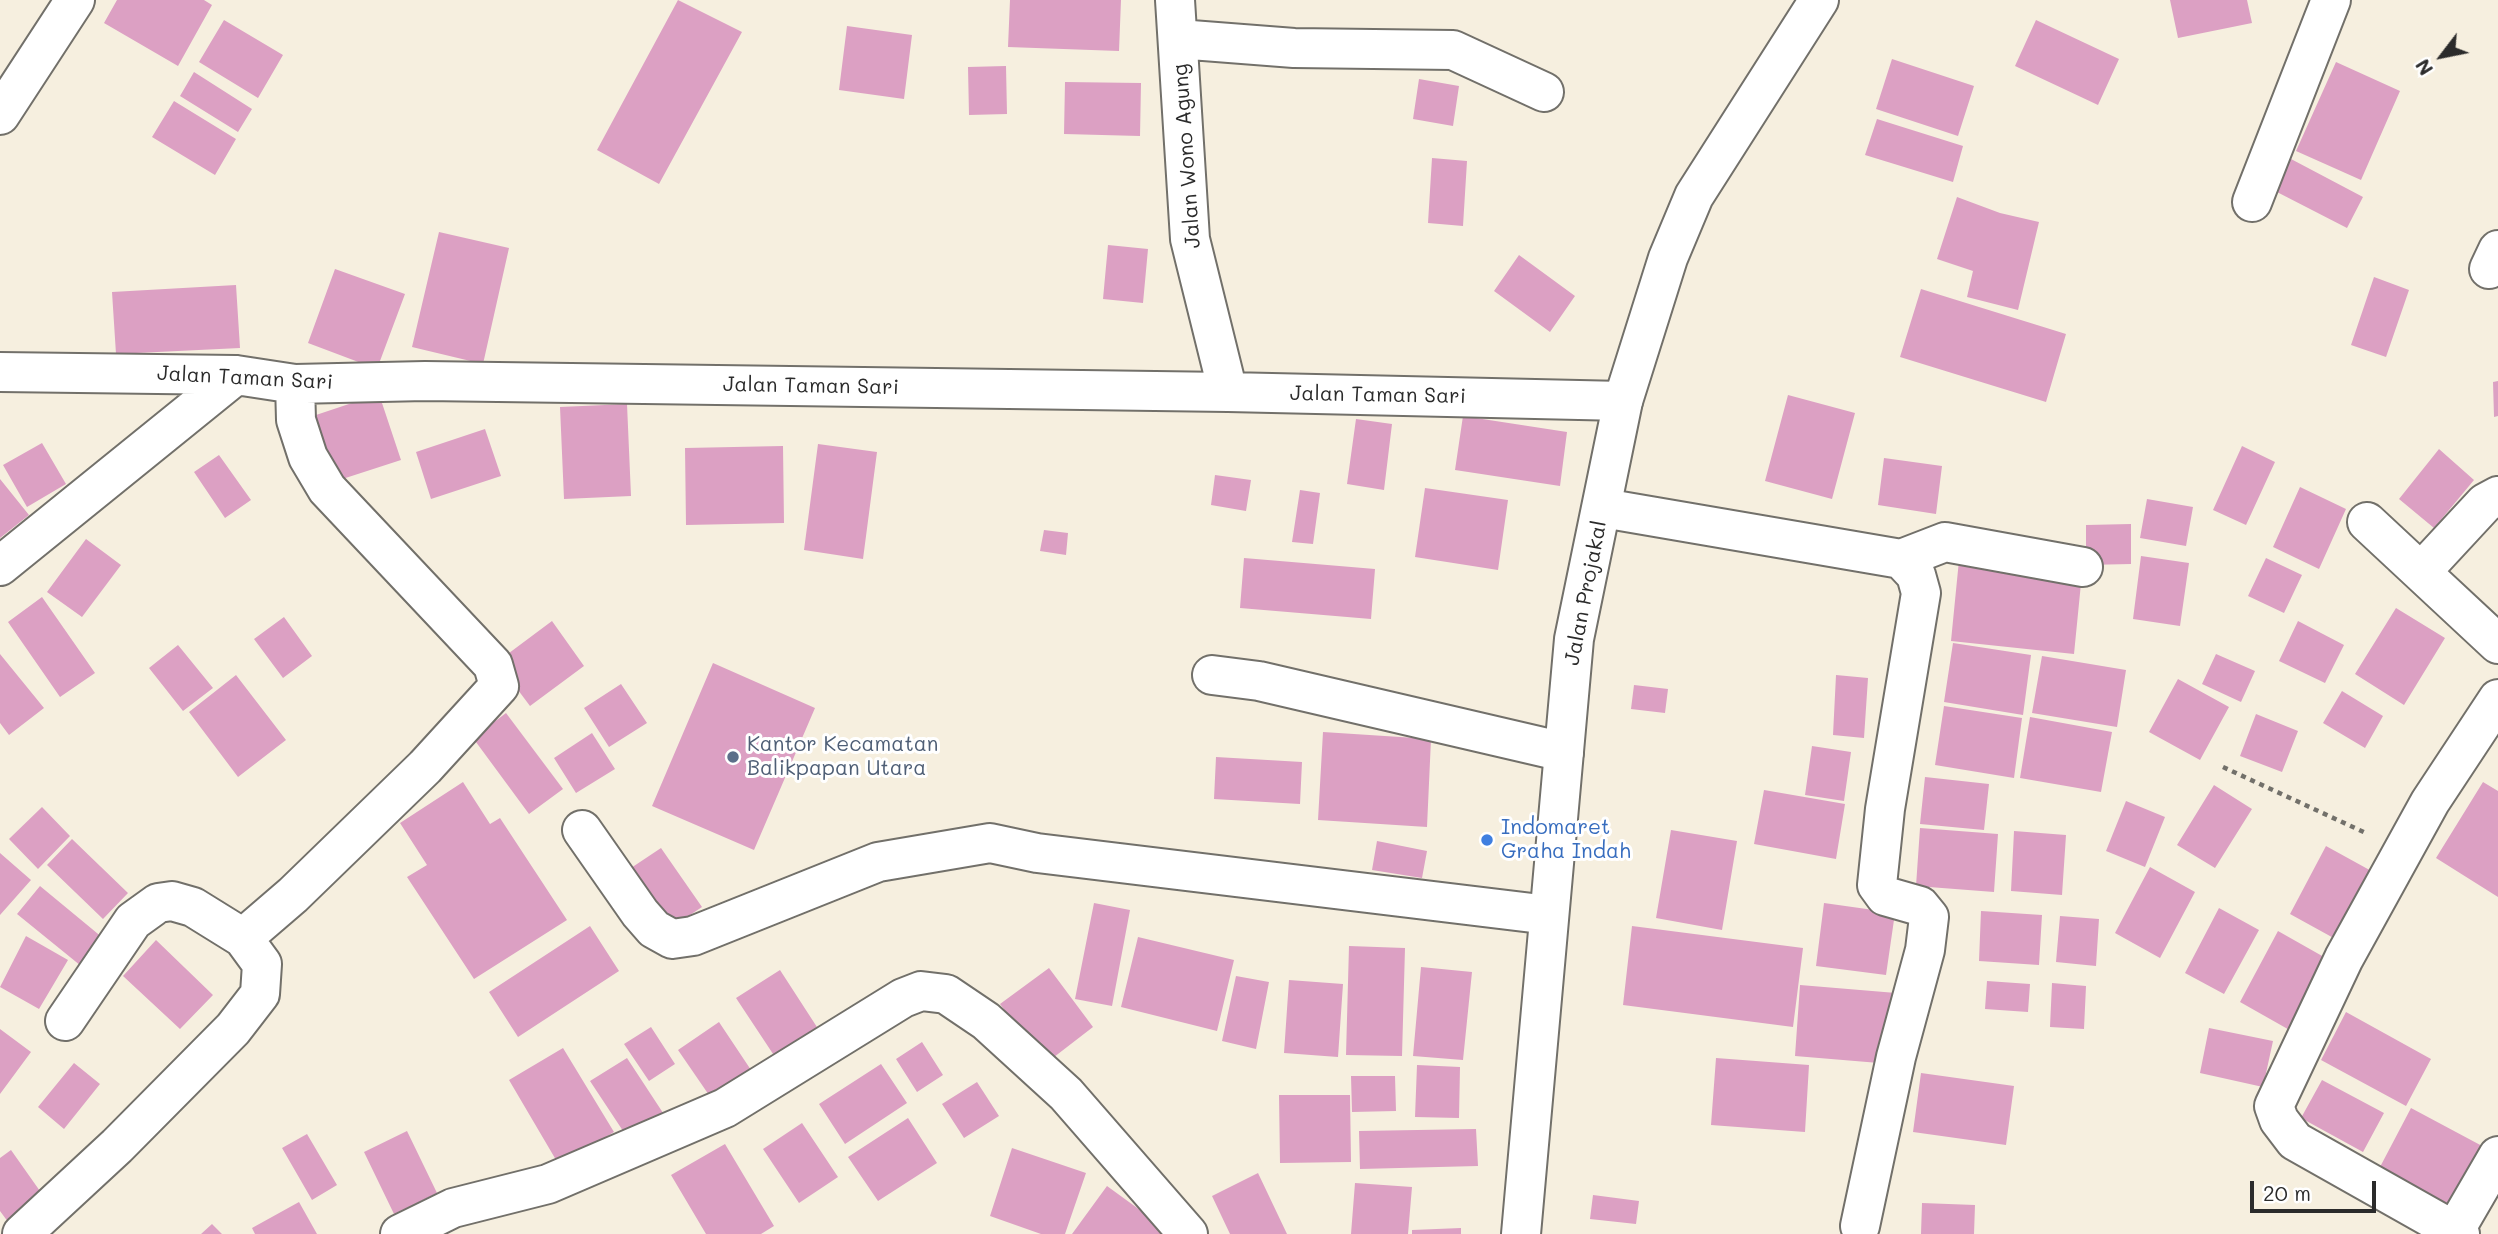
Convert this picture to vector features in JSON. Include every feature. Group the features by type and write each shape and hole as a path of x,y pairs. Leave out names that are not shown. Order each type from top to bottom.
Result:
{"street":[{"path":"0,116 75,0"},
{"name":"Jalan Wono Agung","path":"1175,0 1190,239 1228,392"},
{"name":"Jalan Projakal","path":"1521,1234 1574,639 1623,401 1668,258 1694,196 1819,0"},
{"path":"2252,202 2330,0"},
{"path":"1178,39 1294,48 1453,50 1544,92"},
{"name":"Jalan Taman Sari","path":"0,372 236,375 295,384 425,381 1228,392 1623,401"},
{"path":"0,566 236,375"},
{"path":"243,938 293,895 425,767 499,686 493,665 327,489 308,457 296,420 295,384"},
{"path":"2421,572 2485,503 2498,496"},
{"path":"1603,508 1901,559 1945,542 2083,566"},
{"path":"2367,522 2498,644"},
{"path":"1860,1226 1896,1057 1925,950 1929,917 1920,906 1885,896 1877,885 1885,809 1921,593 1916,575 1901,559"},
{"path":"1212,675 1259,681 1564,752"},
{"path":"2498,699 2430,802 2344,958 2274,1107 2279,1120 2295,1141 2458,1232 2498,1156"},
{"path":"582,830 640,913 654,929 673,939 692,936 878,862 990,843 1037,853 1549,915"},
{"path":"22,1234 127,1136 233,1029 260,995 262,964 243,938 193,907 172,901 158,903 133,921 65,1021"},
{"path":"400,1234 453,1208 548,1184 725,1108 903,998 921,991 946,994 986,1021 1066,1094 1188,1234"}],"path":[{"path":"2222,767 2403,851"}],"building":[{"path":"117,0 204,0 212,5 178,66 104,23"},
{"path":"678,0 742,32 659,184 597,150"},
{"path":"1010,0 1121,0 1119,51 1008,47"},
{"path":"2170,0 2247,0 2252,23 2178,38"},
{"path":"224,20 283,55 258,98 199,62"},
{"path":"2036,20 2119,59 2098,105 2015,66"},
{"path":"847,26 912,35 904,99 839,90"},
{"path":"1892,59 1974,86 1958,136 1876,109"},
{"path":"2336,62 2400,91 2361,180 2296,151"},
{"path":"1006,66 1007,114 969,115 968,67"},
{"path":"194,72 252,109 238,132 180,96"},
{"path":"1419,79 1459,86 1453,126 1413,119"},
{"path":"1065,82 1141,83 1140,136 1064,134"},
{"path":"174,101 236,139 215,175 152,137"},
{"path":"1877,119 1963,146 1953,182 1865,155"},
{"path":"1432,158 1467,161 1463,226 1428,223"},
{"path":"2291,159 2363,197 2347,228 2275,191"},
{"path":"1957,197 2000,213 2039,222 2018,310 1967,297 1973,271 1937,259"},
{"path":"439,232 509,248 483,364 412,347"},
{"path":"1108,245 1148,249 1143,303 1103,299"},
{"path":"1519,255 1575,296 1550,332 1494,291"},
{"path":"335,269 405,294 377,369 308,343"},
{"path":"2374,277 2409,290 2386,357 2351,345"},
{"path":"236,285 240,348 116,354 112,292"},
{"path":"1921,289 2066,334 2046,402 1900,357"},
{"path":"2498,381 2498,416 2494,417 2493,382"},
{"path":"379,394 401,460 327,484 304,419"},
{"path":"1788,395 1855,413 1832,499 1765,481"},
{"path":"627,404 631,496 564,499 560,407"},
{"path":"1463,416 1567,432 1560,486 1455,470"},
{"path":"1356,419 1392,424 1384,490 1347,484"},
{"path":"485,429 501,476 431,499 416,452"},
{"path":"42,443 66,484 27,507 3,465"},
{"path":"818,444 877,452 863,559 804,550"},
{"path":"783,446 784,523 686,525 685,448"},
{"path":"2242,446 2275,462 2246,525 2213,510"},
{"path":"2439,449 2474,480 2434,528 2399,499"},
{"path":"219,455 251,500 225,518 194,472"},
{"path":"1884,458 1942,466 1936,514 1878,505"},
{"path":"1215,475 1251,480 1246,511 1211,505"},
{"path":"0,479 29,515 0,538"},
{"path":"2300,487 2346,509 2319,569 2273,547"},
{"path":"1425,488 1508,500 1498,570 1415,557"},
{"path":"1300,490 1320,493 1313,544 1292,542"},
{"path":"2147,499 2193,507 2186,546 2140,538"},
{"path":"2131,524 2131,564 2086,565 2086,525"},
{"path":"1044,530 1068,533 1066,555 1040,551"},
{"path":"86,539 121,565 82,617 47,592"},
{"path":"1960,550 2083,563 2074,654 1951,641"},
{"path":"2141,556 2189,563 2180,626 2133,619"},
{"path":"1244,558 1375,569 1371,619 1240,608"},
{"path":"2266,558 2302,575 2284,613 2248,596"},
{"path":"42,597 95,673 60,697 8,622"},
{"path":"2396,608 2445,638 2404,705 2355,674"},
{"path":"284,617 312,656 283,678 254,639"},
{"path":"552,621 584,666 530,706 497,662"},
{"path":"2298,621 2344,645 2325,683 2279,661"},
{"path":"1953,643 2031,655 2023,715 1944,702"},
{"path":"178,645 213,688 183,711 149,668"},
{"path":"0,654 44,708 9,735 0,723"},
{"path":"2216,654 2255,671 2241,702 2202,684"},
{"path":"2042,656 2126,670 2117,727 2032,713"},
{"name":"Kantor Kecamatan Balikpapan Utara","path":"713,663 815,708 754,850 652,806"},
{"path":"236,675 286,740 238,777 189,712"},
{"path":"1836,675 1868,678 1864,738 1833,735"},
{"path":"2178,679 2229,707 2200,760 2149,732"},
{"path":"621,684 647,723 609,747 584,708"},
{"path":"1634,685 1668,689 1665,713 1631,709"},
{"path":"2342,691 2383,716 2365,748 2323,723"},
{"path":"1944,706 2022,718 2014,778 1935,765"},
{"path":"506,713 563,789 529,814 473,738"},
{"path":"2256,714 2298,731 2282,772 2240,756"},
{"path":"2030,717 2112,732 2101,792 2020,778"},
{"path":"1323,732 1431,739 1427,827 1318,820"},
{"path":"592,733 615,769 576,793 554,758"},
{"path":"1812,746 1851,752 1844,801 1805,795"},
{"path":"1216,757 1302,762 1300,804 1214,799"},
{"path":"1925,777 1989,784 1984,830 1920,824"},
{"path":"463,782 490,824 500,818 567,920 474,979 407,877 427,865 400,823"},
{"path":"2483,782 2498,791 2498,897 2436,858"},
{"path":"2214,785 2252,809 2215,868 2177,845"},
{"path":"1764,790 1845,804 1836,859 1754,844"},
{"path":"2126,801 2165,817 2145,867 2106,851"},
{"path":"42,807 70,836 38,869 9,839"},
{"path":"1920,828 1998,834 1994,892 1916,886"},
{"path":"1671,830 1737,841 1722,930 1656,918"},
{"path":"2014,831 2066,835 2062,895 2011,891"},
{"path":"72,839 128,893 103,919 47,865"},
{"path":"1377,841 1427,851 1422,878 1372,870"},
{"path":"2326,846 2375,873 2339,941 2290,914"},
{"path":"661,848 702,907 672,927 631,868"},
{"path":"0,853 31,880 0,915"},
{"path":"2150,867 2195,892 2160,958 2115,933"},
{"path":"40,886 109,943 86,970 17,914"},
{"path":"1094,903 1130,910 1112,1006 1075,999"},
{"path":"1824,903 1895,913 1886,975 1816,966"},
{"path":"2219,908 2259,930 2224,994 2185,973"},
{"path":"1981,911 2042,915 2039,965 1979,961"},
{"path":"2060,916 2099,919 2096,966 2056,962"},
{"path":"590,926 619,971 518,1037 489,992"},
{"path":"1632,926 1803,948 1793,1027 1623,1005"},
{"path":"2278,931 2331,961 2293,1032 2240,1002"},
{"path":"26,936 68,960 39,1009 0,987"},
{"path":"1138,937 1234,960 1217,1031 1121,1007"},
{"path":"156,940 213,995 180,1029 123,976"},
{"path":"1349,946 1405,948 1402,1056 1346,1055"},
{"path":"1421,967 1472,972 1463,1060 1413,1056"},
{"path":"1049,968 1093,1027 1045,1064 1000,1004"},
{"path":"780,970 826,1041 783,1069 736,998"},
{"path":"1236,976 1269,982 1256,1049 1222,1041"},
{"path":"1289,980 1343,984 1338,1057 1284,1053"},
{"path":"1987,981 2030,984 2028,1012 1985,1009"},
{"path":"2052,983 2086,986 2084,1029 2050,1027"},
{"path":"1800,985 1896,993 1891,1064 1795,1056"},
{"path":"2346,1012 2431,1059 2406,1106 2321,1060"},
{"path":"719,1022 751,1070 711,1098 678,1050"},
{"path":"651,1027 675,1064 649,1081 624,1044"},
{"path":"2209,1028 2273,1041 2263,1087 2200,1073"},
{"path":"0,1029 31,1052 0,1094"},
{"path":"922,1042 943,1075 917,1092 896,1059"},
{"path":"563,1048 614,1132 559,1165 509,1080"},
{"path":"627,1058 667,1119 631,1143 590,1081"},
{"path":"1716,1058 1809,1065 1805,1132 1711,1125"},
{"path":"74,1063 100,1084 64,1129 38,1107"},
{"path":"881,1064 907,1103 845,1144 819,1104"},
{"path":"1417,1065 1460,1067 1459,1118 1415,1117"},
{"path":"1921,1073 2014,1086 2006,1145 1913,1132"},
{"path":"1351,1076 1395,1076 1396,1111 1352,1112"},
{"path":"2322,1080 2384,1113 2363,1152 2301,1118"},
{"path":"977,1082 999,1116 964,1138 942,1104"},
{"path":"1279,1095 1350,1095 1351,1162 1280,1163"},
{"path":"2411,1108 2484,1147 2451,1207 2380,1167"},
{"path":"908,1118 937,1163 878,1201 848,1157"},
{"path":"802,1123 838,1177 799,1203 763,1149"},
{"path":"1476,1129 1478,1166 1360,1169 1359,1131"},
{"path":"407,1131 437,1193 394,1214 364,1152"},
{"path":"307,1134 337,1185 312,1200 282,1148"},
{"path":"725,1144 774,1226 761,1234 706,1234 671,1175"},
{"path":"1012,1148 1086,1173 1065,1234 1041,1234 990,1216"},
{"path":"11,1150 47,1201 11,1226 0,1211 0,1158"},
{"path":"1258,1173 1287,1234 1230,1234 1212,1196"},
{"path":"1355,1183 1412,1187 1408,1234 1351,1234"},
{"path":"1107,1186 1173,1234 1072,1234"},
{"path":"1593,1195 1639,1201 1636,1224 1590,1219"},
{"path":"299,1202 317,1234 255,1234 252,1228"},
{"path":"1922,1203 1975,1205 1974,1234 1921,1234"},
{"path":"212,1224 222,1234 201,1234"},
{"path":"1461,1228 1461,1234 1412,1234 1412,1230"}],"place":[{"name":"Kantor Kecamatan Balikpapan Utara","path":"733,757"},
{"name":"Indomaret Graha Indah","path":"1487,840"}]}
